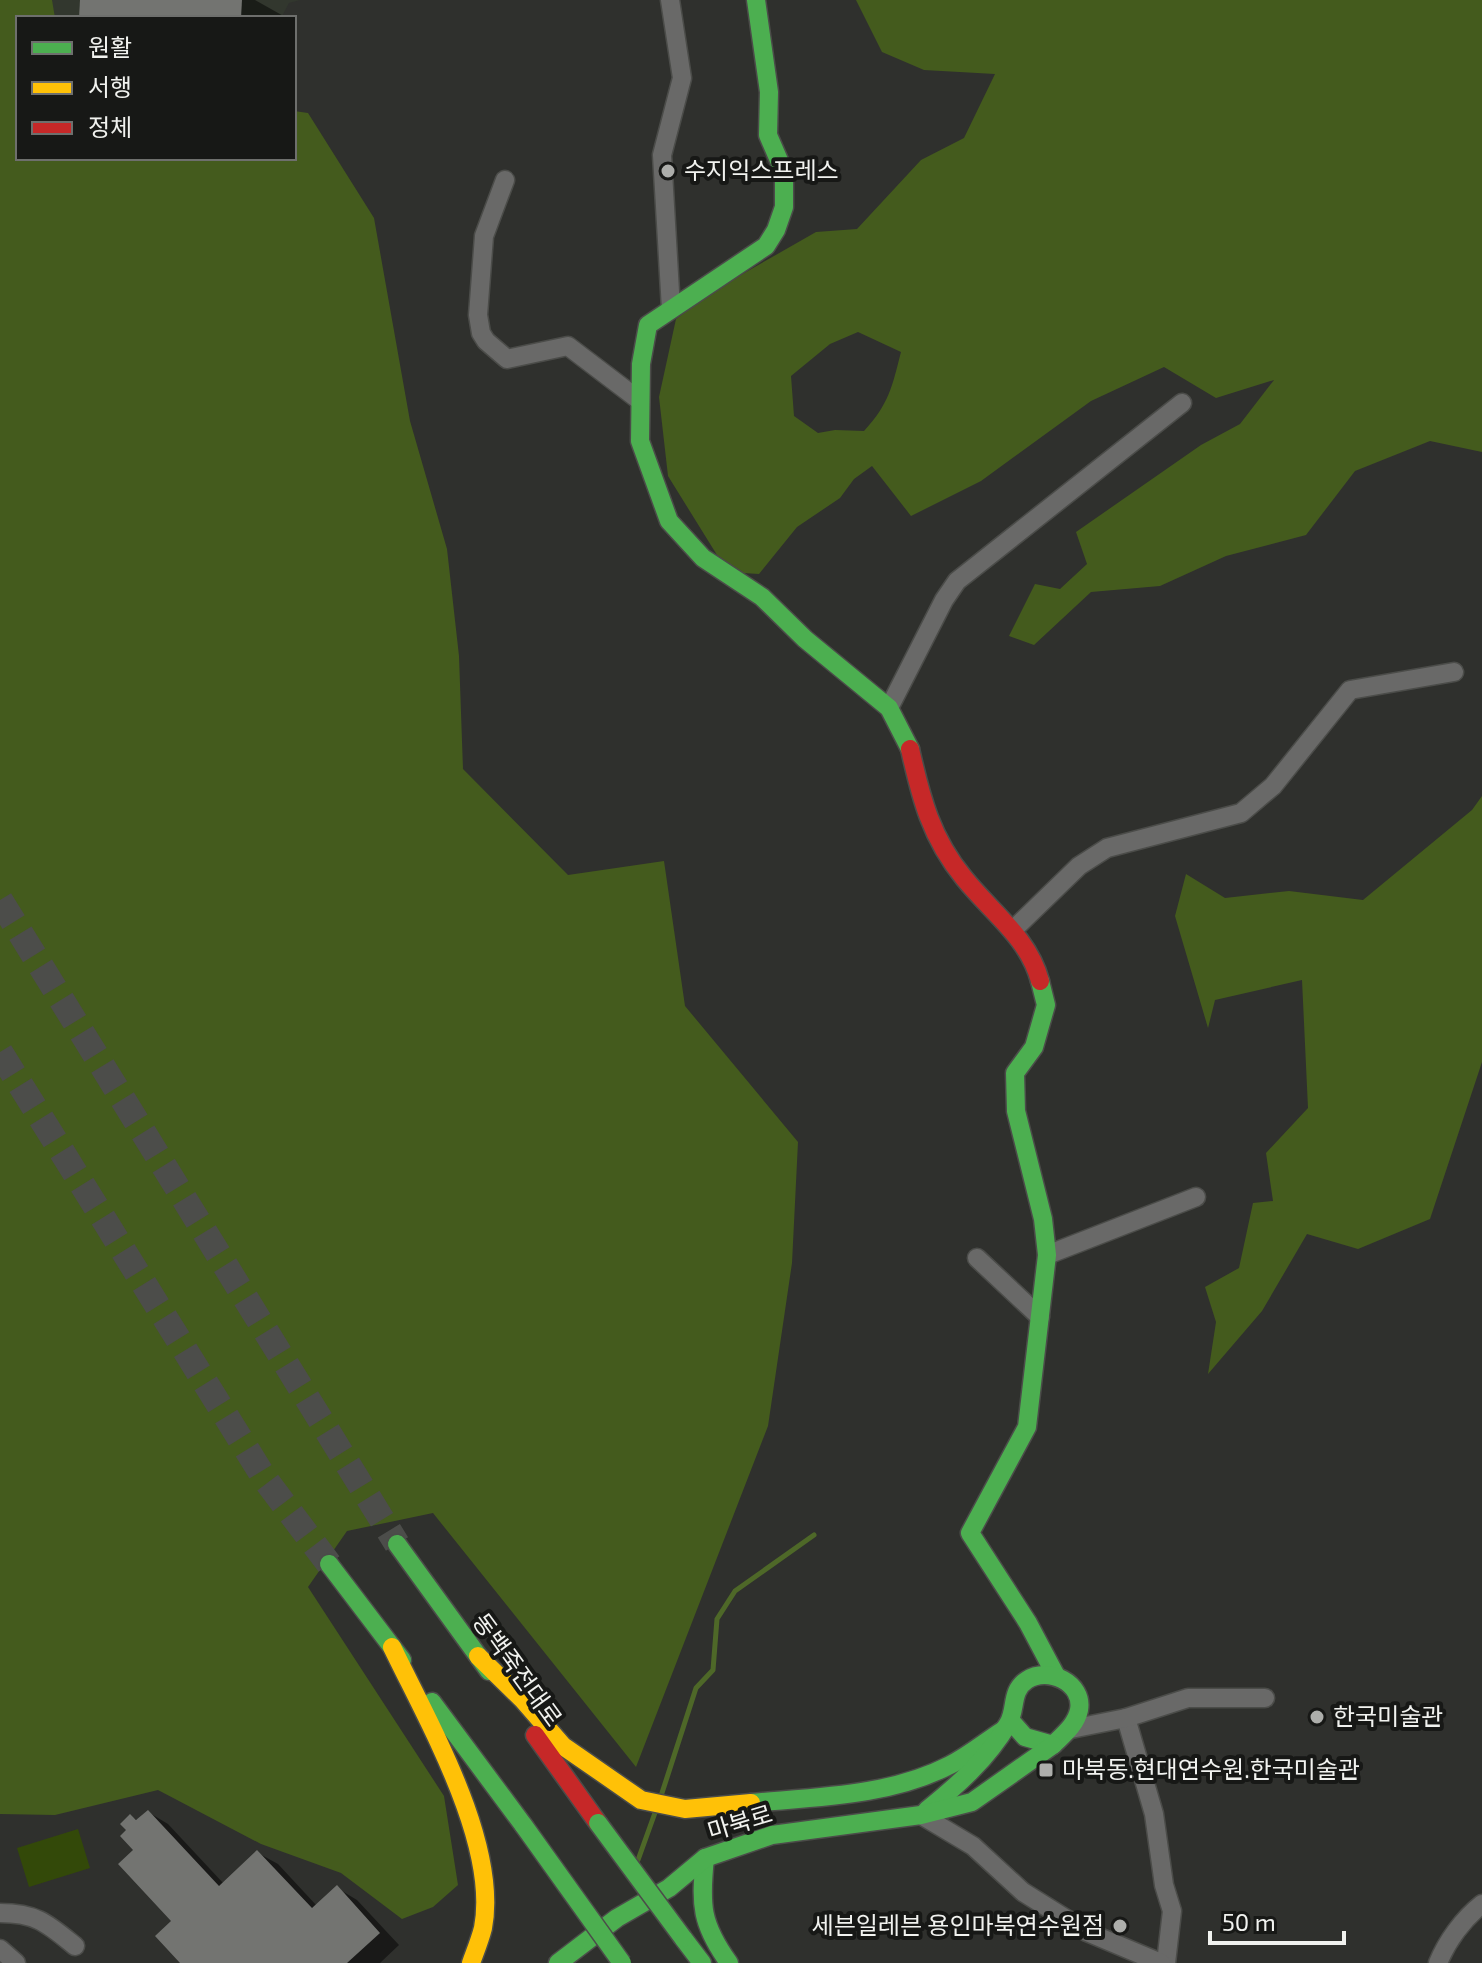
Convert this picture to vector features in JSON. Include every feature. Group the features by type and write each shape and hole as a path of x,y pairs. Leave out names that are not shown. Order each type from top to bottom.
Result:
{"street":[{"path":"670,0 682,78 662,155 671,309"},
{"path":"756,0 769,92 768,135 784,172 784,207 766,246 648,325 641,364 640,441 669,521 703,558 762,597 805,639 889,708 910,749 920,794 934,834 964,878 1013,930 1034,960 1046,1005 1034,1047 1015,1073 1016,1111 1043,1219 1047,1255 1027,1427 970,1533 1028,1623 1055,1674 1068,1682 1079,1697 1080,1713 1071,1729 1053,1745 1025,1737 1006,1726"},
{"path":"505,180 484,236 478,315 481,333 507,359 568,346 639,400"},
{"path":"889,708 944,600 957,581 1182,403"},
{"path":"1013,930 1079,866 1107,848 1241,813 1273,786 1350,690 1454,672"},
{"path":"1047,1255 1196,1197"},
{"path":"977,1258 1040,1317"},
{"name":"동백죽전대로","path":"397,1544 702,1963"},
{"path":"329,1564 622,1963"},
{"path":"392,1647 448,1760 477,1852 483,1890 483,1924 471,1963"},
{"path":"478,1656 523,1700 563,1746 641,1800 685,1809 835,1795 899,1784 950,1765 1006,1726"},
{"path":"1055,1674 1039,1675 1023,1681 1013,1699 1006,1726 966,1779 921,1815 973,1846 1023,1892 1087,1932 1164,1963 1172,1911 1164,1885 1154,1814 1126,1718"},
{"path":"1071,1729 1126,1718 1188,1698 1265,1698"},
{"name":"마북로","path":"558,1963 582,1956 617,1918 679,1900 705,1858 772,1835 921,1815 972,1802 1053,1745"},
{"path":"705,1858 700,1904 708,1936"},
{"path":"679,1900 729,1963"},
{"path":"1438,1963 1459,1928 1482,1904"},
{"path":"0,1913 17,1913 44,1921 75,1946"},
{"path":"0,1949 16,1963"}],"shaded area":[{"path":"33,0 300,0 289,3 282,16 35,16"}],"green space":[{"path":"0,0 52,0 55,16 16,16 16,160 296,160 296,111 308,113 374,218 410,421 447,549 459,656 463,769 568,875 664,861 685,1006 798,1142 792,1263 768,1426 636,1767 433,1513 347,1531 308,1587 444,1796 458,1885 433,1907 402,1919 341,1873 261,1844 158,1790 55,1815 0,1814"},
{"path":"856,0 1482,0 1482,452 1430,441 1355,471 1306,535 1226,556 1160,586 1091,592 1034,645 1009,636 1035,584 1060,589 1087,564 1076,532 1201,445 1240,424 1274,380 1216,398 1164,367 1091,401 981,481 911,516 872,466 854,479 840,498 797,527 759,574 743,573 717,555 668,476 659,397 676,319 711,292 816,232 857,229 921,160 964,138 995,74 924,70 882,52","holes":["858,332 901,352 888,394 864,431 818,433 794,416 791,376 830,344"]},
{"path":"1482,796 1482,1062 1430,1219 1358,1249 1307,1234 1262,1311 1208,1374 1216,1322 1205,1287 1239,1268 1253,1203 1273,1201 1266,1153 1308,1108 1302,980 1215,1000 1208,1028 1175,916 1186,874 1225,898 1289,891 1363,900 1472,810"},
{"path":"78,1829 90,1868 29,1887 17,1848"}],"building":[{"path":"80,0 242,0 241,16 79,16"},
{"path":"148,1810 219,1886 257,1850 312,1908 337,1885 380,1933 347,1963 180,1963 155,1936 171,1921 118,1864 133,1850 120,1836 126,1830 120,1824 130,1814 136,1820"}],"waterway":[{"path":"661,1796 696,1688 713,1670 717,1619 735,1591 814,1535"},
{"path":"638,1860 656,1810"}],"tunnel":[{"path":"0,900 397,1544"},
{"path":"0,1052 265,1479 329,1564"}],"traffic: fast":[{"path":"756,0 769,92 768,135 784,172 784,207 766,246 648,325 641,364 640,441 669,521 703,558 762,597 805,639 889,708 910,749"},
{"path":"1040,981 1046,1005 1034,1047 1015,1073 1016,1111 1043,1219 1047,1255 1027,1427 970,1533 1028,1623 1055,1674"},
{"path":"397,1544 489,1671"},
{"path":"329,1564 402,1660"},
{"path":"927,1810 961,1781 991,1749 1011,1718 1018,1689 1027,1680 1035,1676 1054,1676 1070,1685 1079,1700 1075,1720 1053,1745 1025,1737 1010,1720"},
{"path":"432,1702 524,1826"},
{"path":"751,1803 827,1797 903,1783 950,1765 1002,1731"},
{"path":"558,1963 617,1918 669,1888 705,1858 772,1835 921,1815 972,1802 1053,1745"},
{"path":"598,1823 683,1938"},
{"path":"524,1826 622,1963"},
{"path":"705,1858 705,1914 713,1937 729,1963"},
{"path":"683,1938 702,1963"}],"traffic: slow":[{"path":"392,1647 457,1784 481,1859 485,1895 483,1928 471,1963"},
{"path":"478,1656 523,1700 563,1746 641,1800 685,1809 751,1803"}],"traffic: jam":[{"path":"910,749 923,801 943,848 964,878 1018,938 1040,981"},
{"path":"535,1735 598,1823"}],"place":[{"name":"수지익스프레스","path":"668,171"},
{"name":"한국미술관","path":"1317,1717"},
{"name":"마북동.현대연수원.한국미술관","path":"1046,1770"},
{"name":"세븐일레븐 용인마북연수원점","path":"1120,1926"}]}
